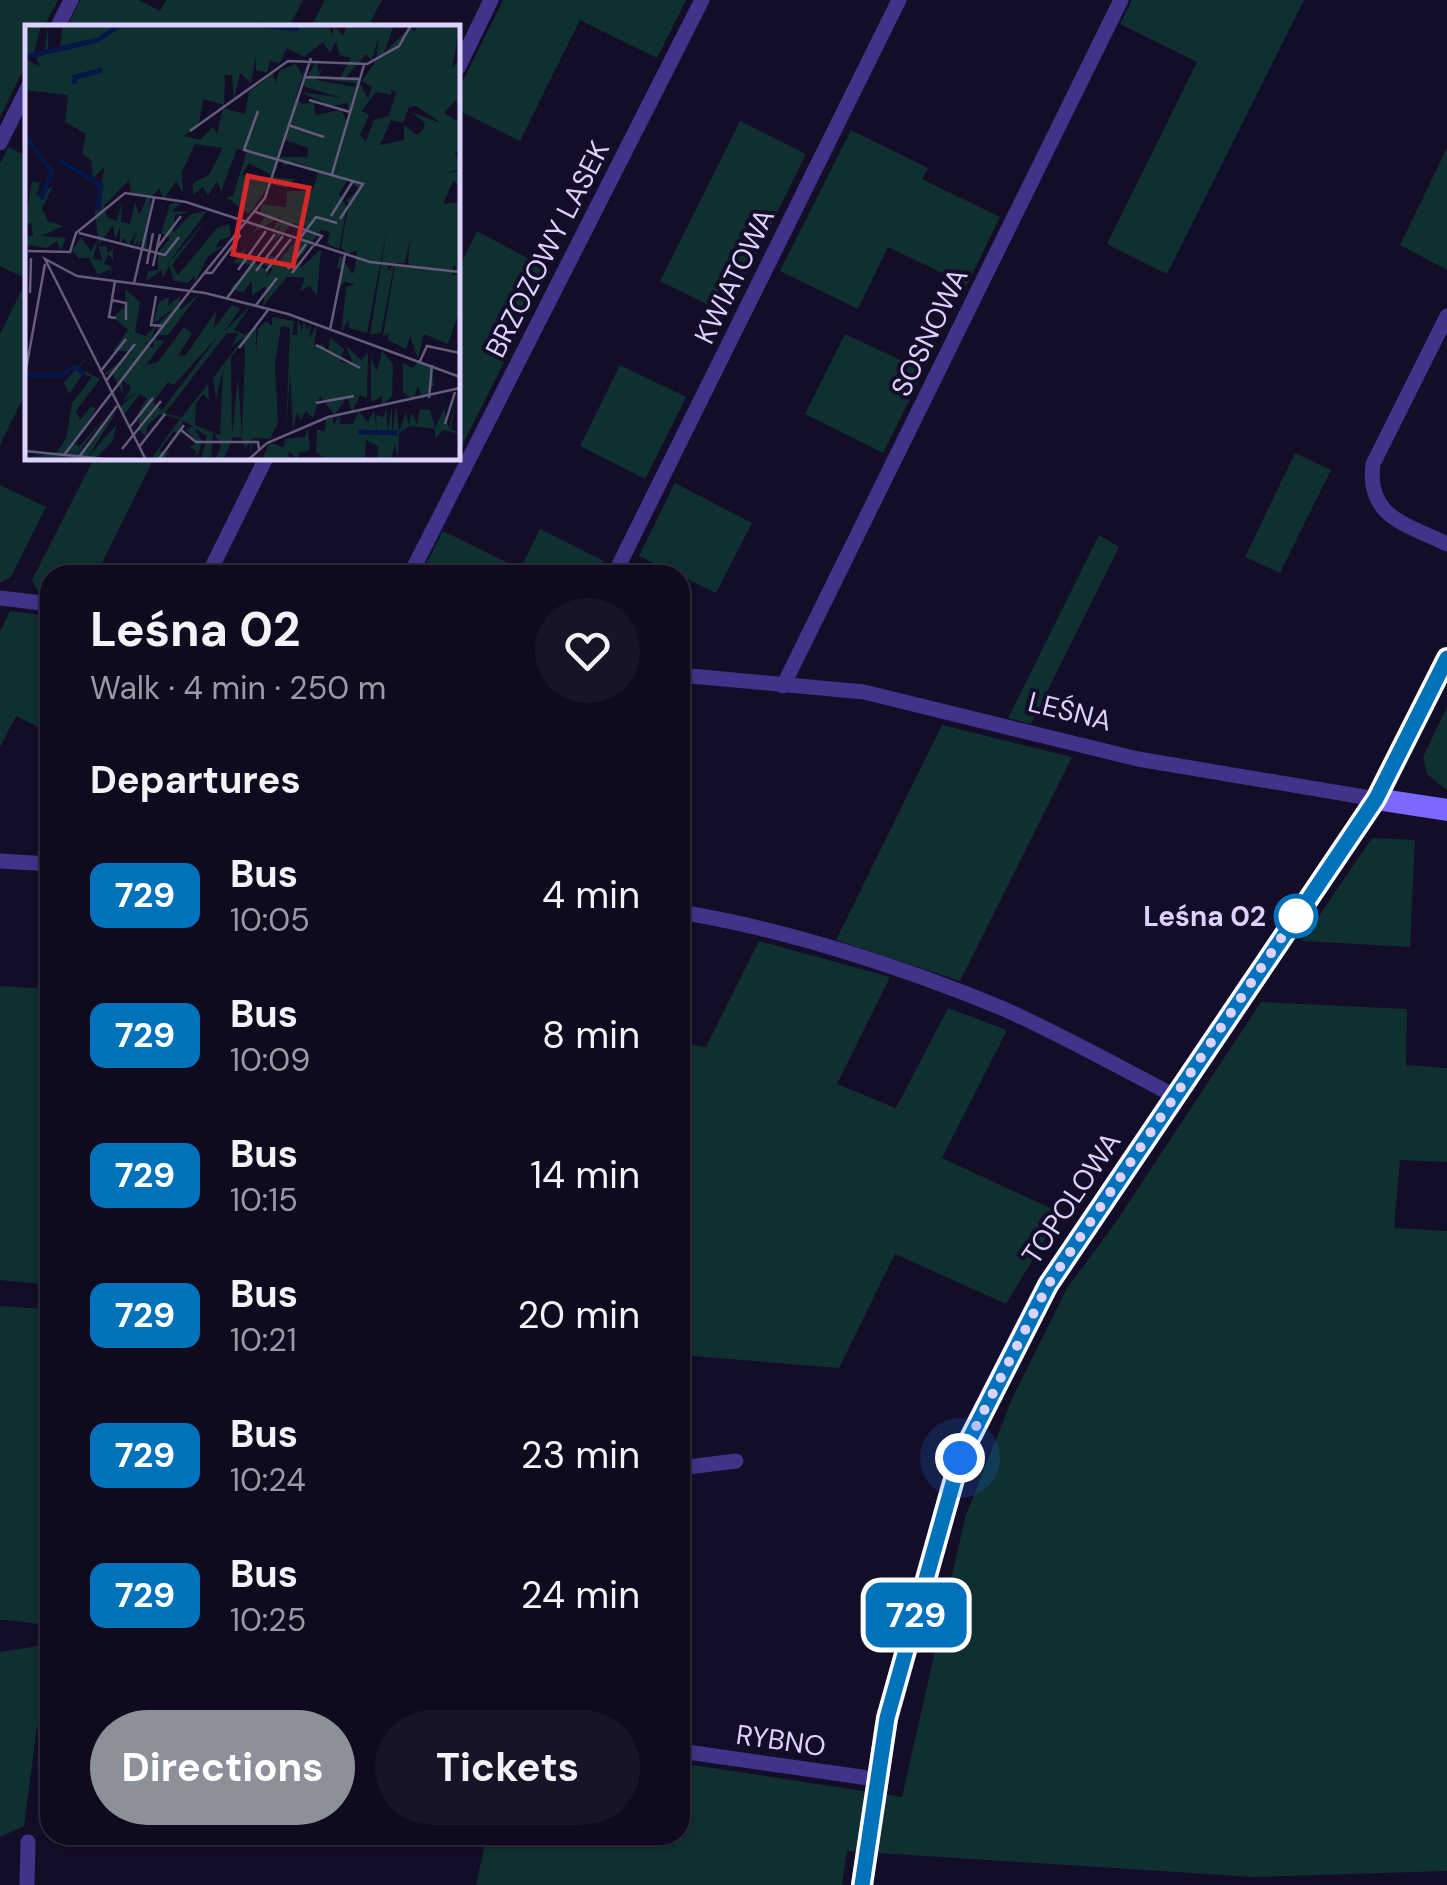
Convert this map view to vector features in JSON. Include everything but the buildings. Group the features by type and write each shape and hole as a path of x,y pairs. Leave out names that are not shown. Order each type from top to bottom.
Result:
{"street":[{"path":"58,25 71,0"},
{"path":"460,64 491,0"},
{"name":"BRZOZOWY LASEK","path":"415,565 702,0"},
{"name":"KWIATOWA","path":"619,565 899,0"},
{"name":"SOSNOWA","path":"782,686 1121,0"},
{"path":"0,143 25,94"},
{"path":"1447,316 1373,464 1371,483 1386,514 1447,544"},
{"path":"213,565 265,460"},
{"path":"0,615 4,599 40,603"},
{"name":"TOPOLOWA","path":"862,1885 887,1718 960,1458 1048,1285 1376,799 1447,658"},
{"name":"LEŚNA","path":"690,675 864,692 1138,759 1447,810"},
{"path":"0,861 40,863"},
{"path":"690,914 802,941 959,991 1008,1011 1176,1096"},
{"path":"690,1467 736,1460"},
{"name":"RYBNO","path":"690,1752 876,1779"},
{"path":"27,1885 28,1842"}],"green space":[{"path":"0,0 58,0 45,25 25,25 25,66 0,117"},
{"path":"80,0 139,0 160,11 166,0 303,0 290,25 68,25"},
{"path":"325,0 382,0 369,25 312,25"},
{"path":"503,0 686,0 657,58 580,20 520,141 460,111 460,87"},
{"path":"1132,0 1304,0 1167,274 1107,244 1197,62 1120,24"},
{"path":"740,121 806,154 727,314 660,281"},
{"path":"851,130 928,168 922,179 1000,217 967,285 888,247 858,309 780,271"},
{"path":"8,147 25,155 25,278 0,266 0,164"},
{"path":"1447,148 1447,270 1400,245"},
{"path":"477,231 550,270 460,450 460,266"},
{"path":"25,283 25,394 0,445 0,334"},
{"path":"845,334 924,371 883,453 805,414"},
{"path":"620,365 686,397 645,479 580,446"},
{"path":"1295,453 1331,470 1280,573 1245,557"},
{"path":"93,460 153,460 101,565 40,565 40,592 32,580"},
{"path":"675,483 752,523 716,593 690,581 690,565 658,565 639,556"},
{"path":"0,485 46,507 11,577 0,583"},
{"path":"540,529 604,561 602,565 522,565"},
{"path":"443,531 512,565 425,565"},
{"path":"1099,535 1119,547 1031,724 1008,718"},
{"path":"10,611 40,615 40,728 16,716 0,747 0,632"},
{"path":"1447,707 1447,790 1427,774 1423,757"},
{"path":"942,725 1072,757 960,981 836,940"},
{"path":"1372,838 1415,840 1410,947 1302,941"},
{"path":"759,941 890,977 837,1084 896,1108 948,1008 1007,1030 942,1158 1061,1213 1006,1304 895,1254 839,1368 690,1356 690,1044 706,1047"},
{"path":"0,986 40,988 40,1284 0,1280"},
{"path":"1261,1002 1407,1009 1406,1065 1447,1068 1447,1162 1400,1160 1394,1228 1447,1231 1447,1871 1254,1877 847,1851 842,1885 476,1885 485,1845 690,1845 690,1765 902,1797 965,1518 1011,1401 1067,1288 1116,1222"},
{"path":"0,1306 40,1309 40,1624 0,1620"},
{"path":"40,1646 40,1727 24,1826 0,1837 0,1652"}],"bus line":[{"name":"729","path":"862,1885 887,1718 960,1458 1048,1285 1376,799 1447,658"}],"place":[{"name":"Leśna 02","path":"1296,916"}],"route":[{"path":"960,1458 1048,1285 1296,916"}]}
